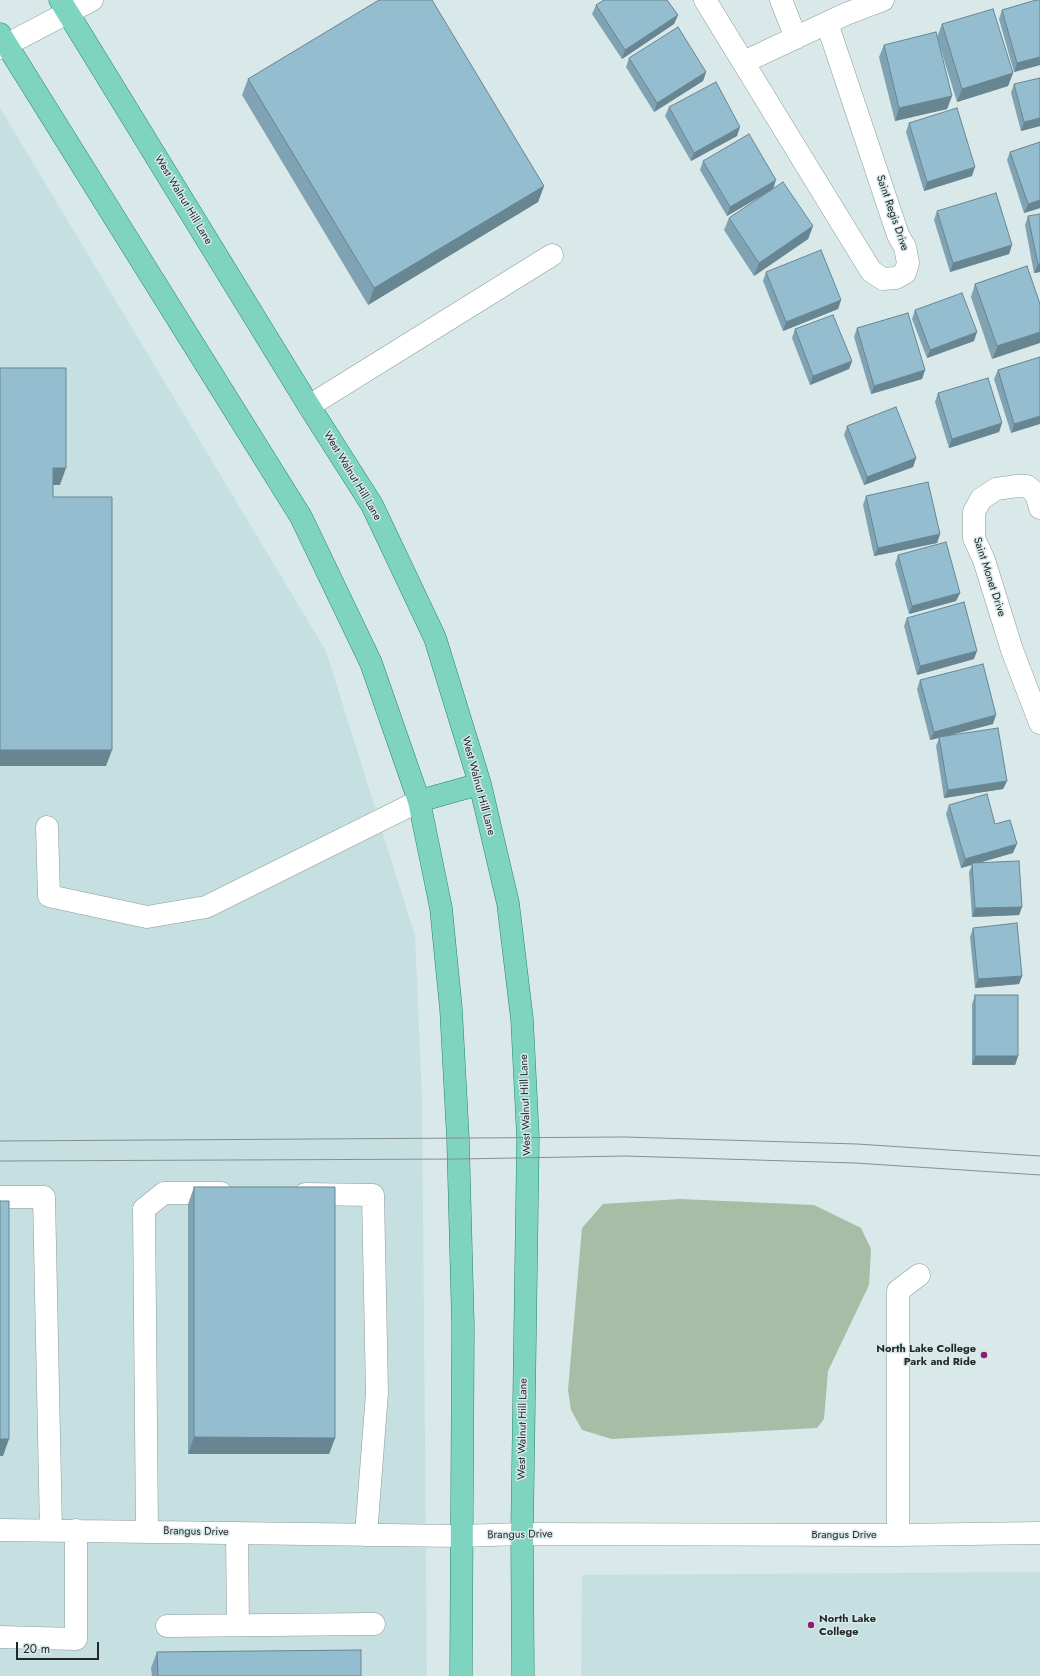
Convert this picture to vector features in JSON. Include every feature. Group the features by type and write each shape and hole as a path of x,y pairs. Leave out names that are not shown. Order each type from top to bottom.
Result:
{"main road":[{"name":"West Walnut Hill Lane","path":"64,6 309,406 372,505 435,638 480,784 508,902 522,1018 528,1158 522,1534 523,1676"},
{"path":"2,42 301,517 371,663 419,801 441,908 451,1009 458,1139 463,1326 460,1536 461,1676"},
{"path":"419,801 480,784"}],"street":[{"path":"2,42 64,6 92,0"},
{"name":"Saint Regis Drive","path":"705,0 871,271 883,279 896,278 905,273 908,263 905,246 898,235 827,23"},
{"path":"781,0 796,38"},
{"path":"744,62 827,23 883,0"},
{"path":"309,406 552,255"},
{"name":"Saint Monet Drive","path":"1038,709 1012,650 984,560 974,538 974,512 981,499 996,489 1017,486 1027,486 1036,494 1040,508"},
{"path":"47,828 49,896 147,917 206,907 419,801"},
{"path":"147,1531 144,1209 164,1193 242,1194"},
{"path":"288,1194 373,1195 377,1393 366,1535"},
{"path":"0,1197 44,1197 51,1530"},
{"path":"898,1536 898,1291 919,1275"},
{"name":"Brangus Drive","path":"0,1530 460,1536 522,1534 898,1536 1040,1533"},
{"path":"0,1637 76,1639 76,1530"},
{"path":"237,1533 238,1625"},
{"path":"167,1626 374,1624"}],"shaded area":[{"path":"0,108 326,651 415,936 422,1100 427,1676 0,1676"},
{"name":"North Lake College","path":"1040,1572 1040,1676 581,1676 582,1575"}],"green space":[{"path":"680,1199 814,1205 861,1228 871,1249 869,1285 828,1371 824,1419 817,1428 612,1439 582,1430 571,1410 568,1390 582,1228 603,1204"}],"building":[{"path":"379,0 432,0 544,186 374,288 248,79"},
{"path":"604,0 667,0 678,15 625,50 596,5"},
{"path":"1040,0 1040,57 1017,63 1002,10"},
{"path":"993,9 1013,73 962,89 942,24"},
{"path":"678,27 706,72 657,103 629,58"},
{"path":"936,32 952,96 899,108 884,45"},
{"path":"1040,78 1040,118 1024,122 1014,84"},
{"path":"716,82 740,127 694,153 669,107"},
{"path":"957,108 975,167 927,182 909,123"},
{"path":"749,134 776,180 730,207 703,161"},
{"path":"1040,142 1040,200 1028,204 1010,152"},
{"path":"783,182 813,226 759,263 729,218"},
{"path":"996,193 1012,245 953,263 937,211"},
{"path":"1040,214 1040,264 1038,264 1028,216"},
{"path":"821,250 841,300 786,322 766,272"},
{"path":"1027,266 1040,304 1040,332 997,346 975,284"},
{"path":"962,293 977,332 930,350 915,310"},
{"path":"908,313 925,370 874,386 857,328"},
{"path":"833,315 852,361 813,376 795,329"},
{"path":"1040,357 1040,416 1014,424 998,370"},
{"path":"0,368 66,368 66,468 53,468 53,497 112,497 112,750 0,750"},
{"path":"988,378 1002,423 952,439 938,393"},
{"path":"896,407 916,458 867,477 847,426"},
{"path":"928,482 940,534 878,548 866,496"},
{"path":"946,542 960,593 912,606 898,555"},
{"path":"964,602 977,651 920,666 907,618"},
{"path":"983,664 996,715 934,732 920,680"},
{"path":"998,728 1007,781 948,790 939,737"},
{"path":"987,794 995,824 1010,820 1017,844 965,859 949,805"},
{"path":"1019,861 1022,907 975,908 972,863"},
{"path":"1017,923 1022,976 978,979 973,928"},
{"path":"975,995 1018,995 1018,1056 975,1056"},
{"path":"194,1187 335,1187 335,1438 194,1437"},
{"path":"0,1201 9,1201 9,1439 0,1439"},
{"path":"361,1650 361,1676 158,1676 157,1652"}],"tram line":[{"path":"0,1141 625,1137 857,1144 1040,1156"},
{"path":"0,1161 459,1159 625,1156 855,1163 1040,1175"}],"place":[{"name":"North Lake College Park and Ride","path":"984,1355"},
{"name":"North Lake College","path":"811,1625"}]}
